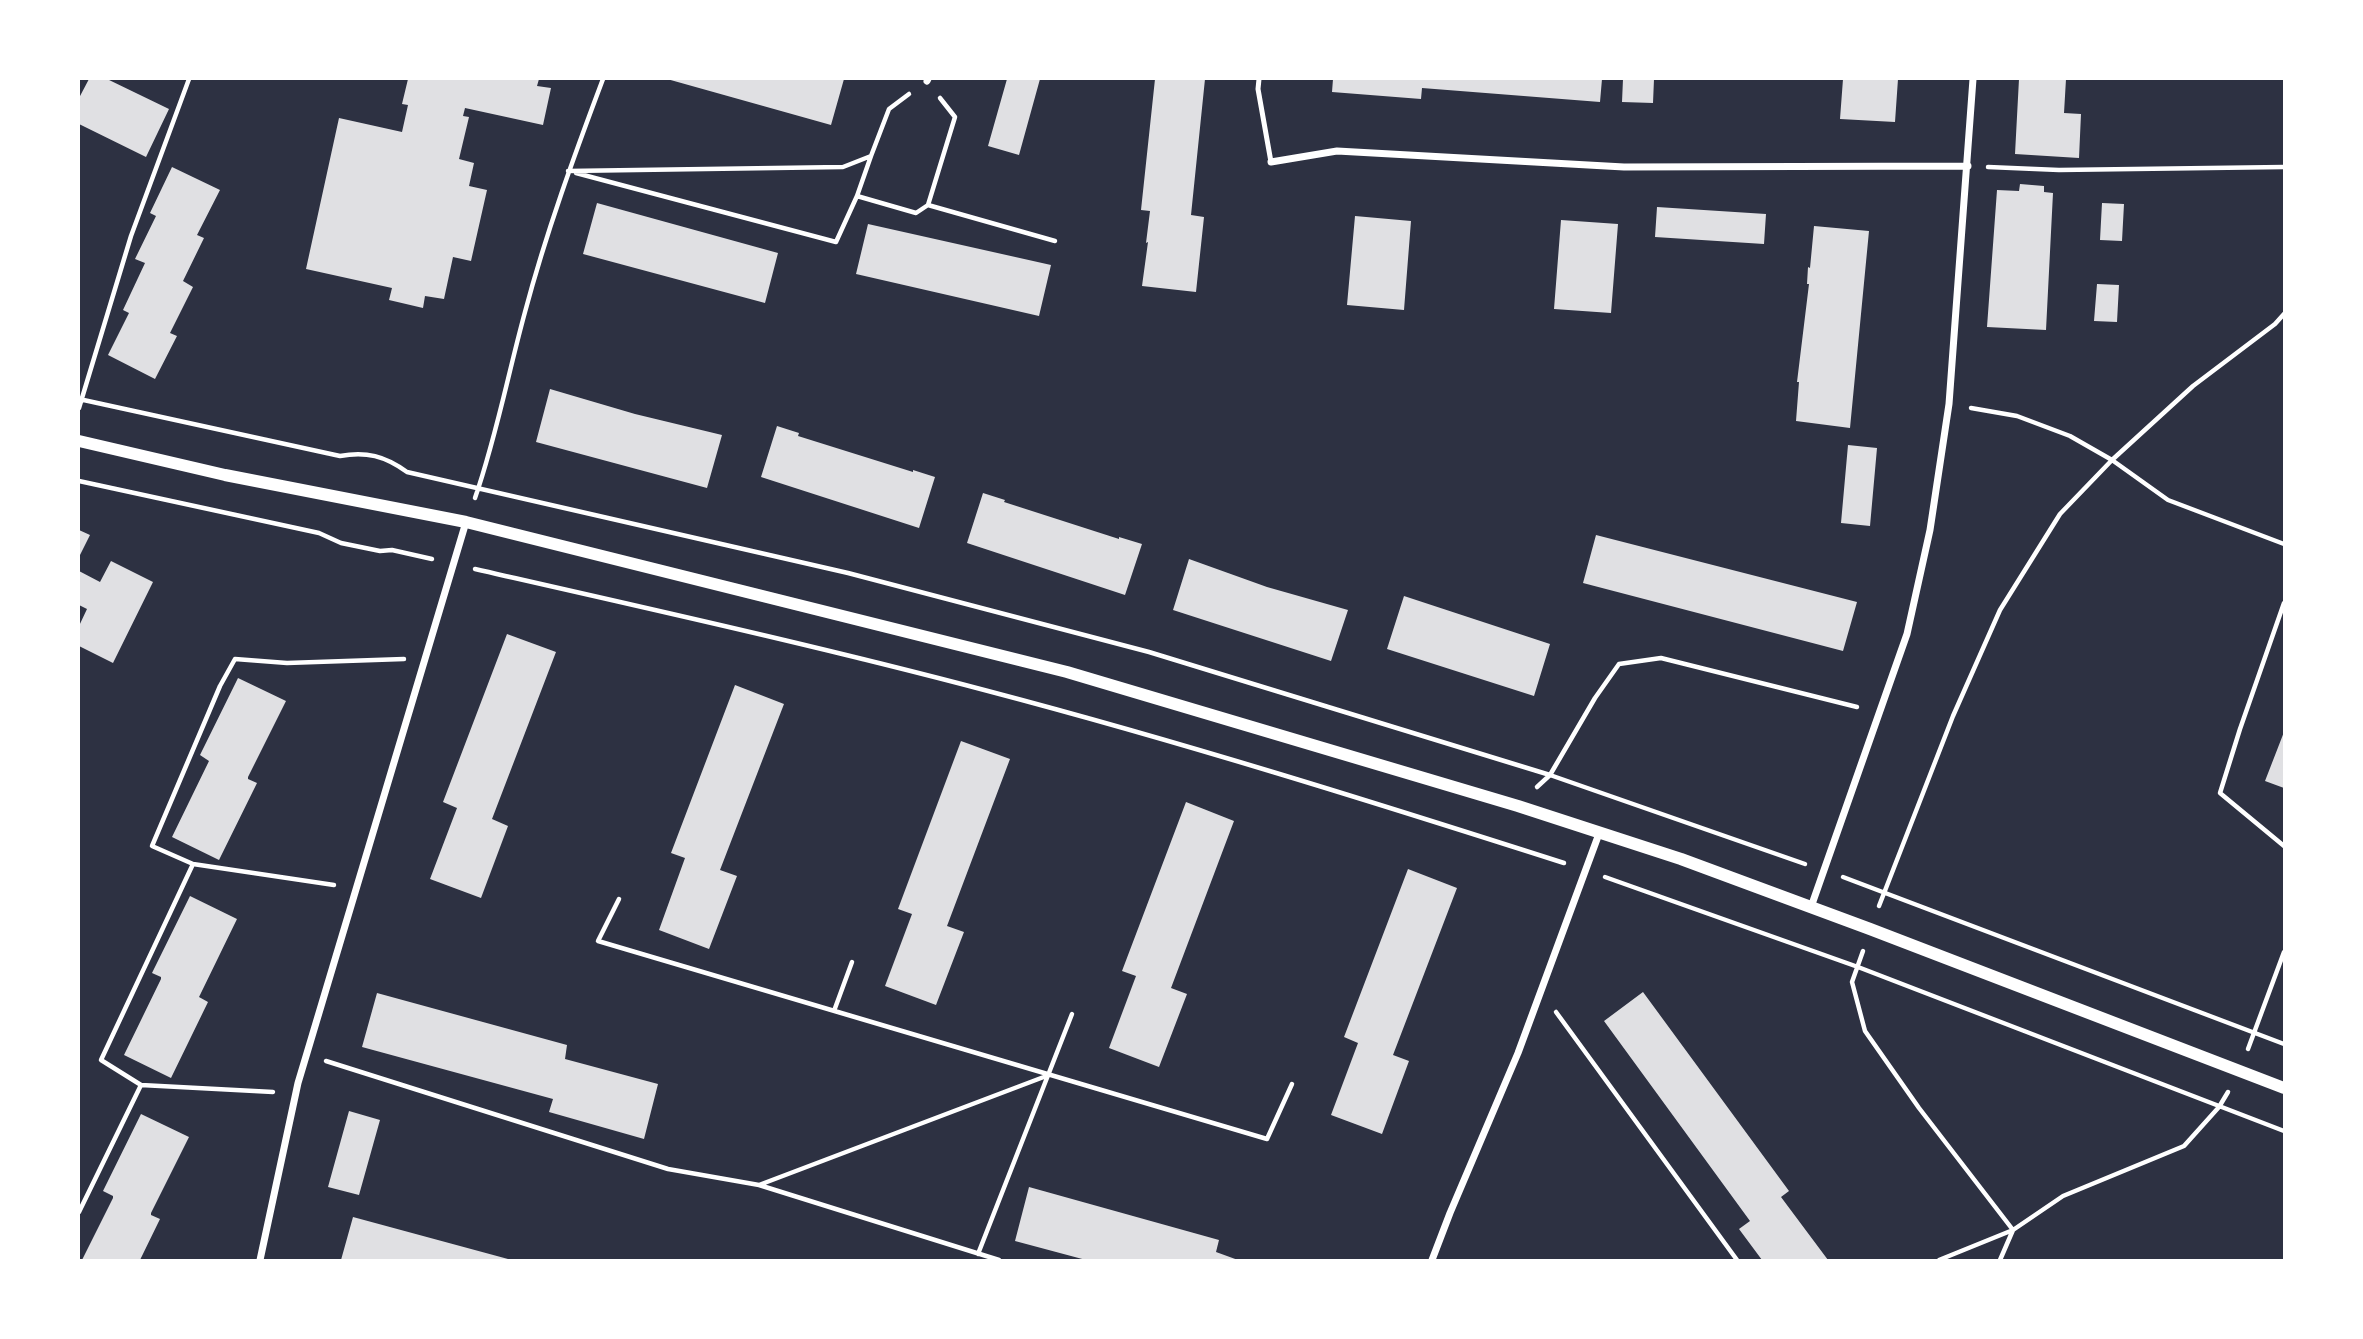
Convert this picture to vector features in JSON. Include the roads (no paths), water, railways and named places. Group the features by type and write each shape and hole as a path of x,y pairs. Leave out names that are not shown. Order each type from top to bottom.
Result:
{"street":[{"path":"1811,906 1907,634 1930,530 1950,404 1972,79"},
{"path":"1271,162 1337,151 1624,167 1968,166"},
{"path":"79,441 225,475 466,522 1067,673 1600,831 1811,906 2284,1088"},
{"path":"260,1260 295,1093 466,522"},
{"path":"1432,1260 1518,1053 1600,831"}],"lane":[{"path":"1259,79 1258,89 1271,162"}]}
